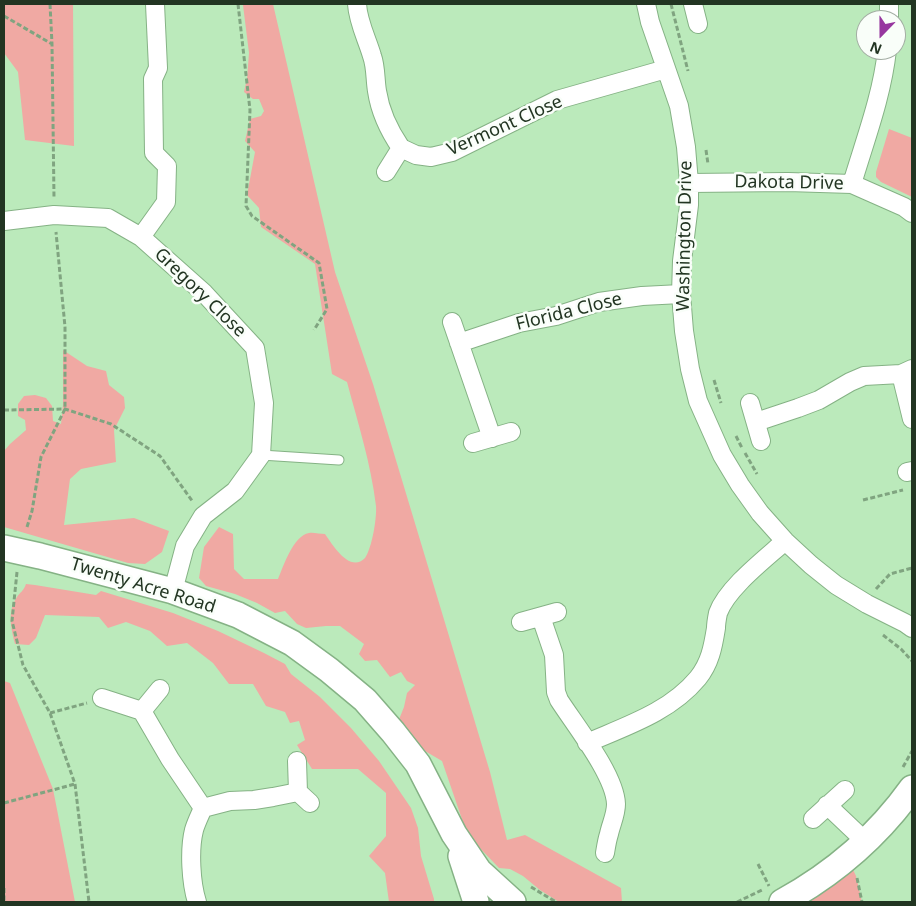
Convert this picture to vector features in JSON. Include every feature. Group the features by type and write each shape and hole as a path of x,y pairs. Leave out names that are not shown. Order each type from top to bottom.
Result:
{"street":[{"name":"Gregory Close","path":"141,236 166,202 167,166 154,153 153,79 158,68 155,4"},
{"path":"357,4 360,20 373,58 376,90 380,107 401,148 386,172"},
{"name":"Washington Drive","path":"646,4 650,22 679,106 686,147 689,205 682,261 681,294 690,370 698,401 722,455 740,485 760,513 785,541 836,585 867,604 910,624"},
{"path":"693,4 698,24"},
{"path":"852,184 878,99 886,60"},
{"name":"Vermont Close","path":"401,148 431,157 452,152 558,100 666,69"},
{"name":"Dakota Drive","path":"689,183 788,182 852,184 904,207 912,213"},
{"name":"Gregory Close","path":"4,221 54,215 108,218 141,236 204,293 255,348 264,403 261,455"},
{"name":"Florida Close","path":"460,343 519,323 556,316 599,302 642,296 681,294"},
{"path":"452,322 492,438"},
{"path":"756,422 819,400 864,376 906,372 912,419"},
{"path":"750,403 761,441"},
{"path":"473,444 511,432"},
{"path":"173,590 185,546 203,516 235,490 261,455"},
{"path":"587,743 659,711 686,690 708,664 718,614 731,590 785,541"},
{"name":"Twenty Acre Road","path":"11,557 40,556 173,590 238,615 292,644 329,670 365,700 418,764 454,834 480,871 519,892"},
{"path":"522,622 549,615 556,692 559,700 602,764 614,793 615,815 605,853"},
{"path":"142,711 160,689"},
{"path":"102,698 142,711 170,759 203,808"},
{"path":"203,808 230,801 304,798 297,761"},
{"path":"788,896 829,873 848,859 899,806 912,788"},
{"path":"813,819 845,790"},
{"path":"828,805 866,842"},
{"path":"197,902 192,881 192,855 194,831 203,808"},
{"name":"Twenty Acre Road","path":"454,834 476,902"}],"lane":[{"path":"261,455 339,460"}],"path":[{"path":"27,527 32,512 41,457 65,409 64,327 54,215 50,4"},
{"path":"238,4 250,110 246,206 252,216 319,263 327,309 314,330"},
{"path":"4,16 52,44"},
{"path":"4,410 65,409 111,424 160,456 203,516"},
{"path":"863,500 904,490"},
{"path":"11,557 12,621 23,665 50,713 75,784 89,902"},
{"path":"876,590 890,574 912,568"},
{"path":"879,633 912,661"},
{"path":"50,713 66,710 102,698"},
{"path":"4,803 75,784"},
{"path":"758,864 788,896"},
{"path":"856,876 862,902"},
{"path":"4,888 4,902"},
{"path":"519,892 556,902"}],"shaded area":[{"path":"4,4 73,4 74,146 25,140 18,72 4,53"},
{"path":"242,4 273,4 335,272 373,384 490,772 507,840 525,835 621,888 622,902 559,902 523,876 510,869 499,868 476,844 464,825 442,761 425,751 399,722 407,693 415,685 407,681 401,672 390,677 377,660 365,661 359,654 364,644 340,626 306,628 297,624 285,611 275,613 235,594 206,586 199,578 204,547 219,527 233,534 234,569 244,579 278,579 286,559 298,539 309,533 325,534 342,556 353,562 359,562 368,553 376,518 371,475 347,382 332,374 315,264 261,227 259,208 247,195 255,152 245,141 250,119 261,116 264,111 259,99 253,99 244,92 249,53"},
{"path":"889,129 912,138 912,197 881,182 876,177"},
{"path":"63,350 87,366 106,371 109,385 124,397 125,408 114,430 116,462 81,469 70,479 64,525 134,518 169,531 162,552 145,564 128,563 4,527 4,451 26,430 25,420 18,416 18,404 24,396 35,395 46,398 52,406 53,421 61,424"},
{"path":"26,584 96,595 101,591 173,613 218,631 285,664 291,674 320,697 351,728 379,761 411,808 418,828 421,856 434,902 389,902 385,873 369,856 386,836 386,793 358,769 312,769 297,745 305,740 299,721 290,723 285,712 266,706 253,684 229,684 213,663 187,643 167,646 150,631 126,622 108,628 99,617 45,615 36,638 29,645 15,644 11,626 12,608"},
{"path":"4,681 10,683 53,789 75,902 4,902"},
{"path":"848,859 856,876 862,902 803,902"}]}
